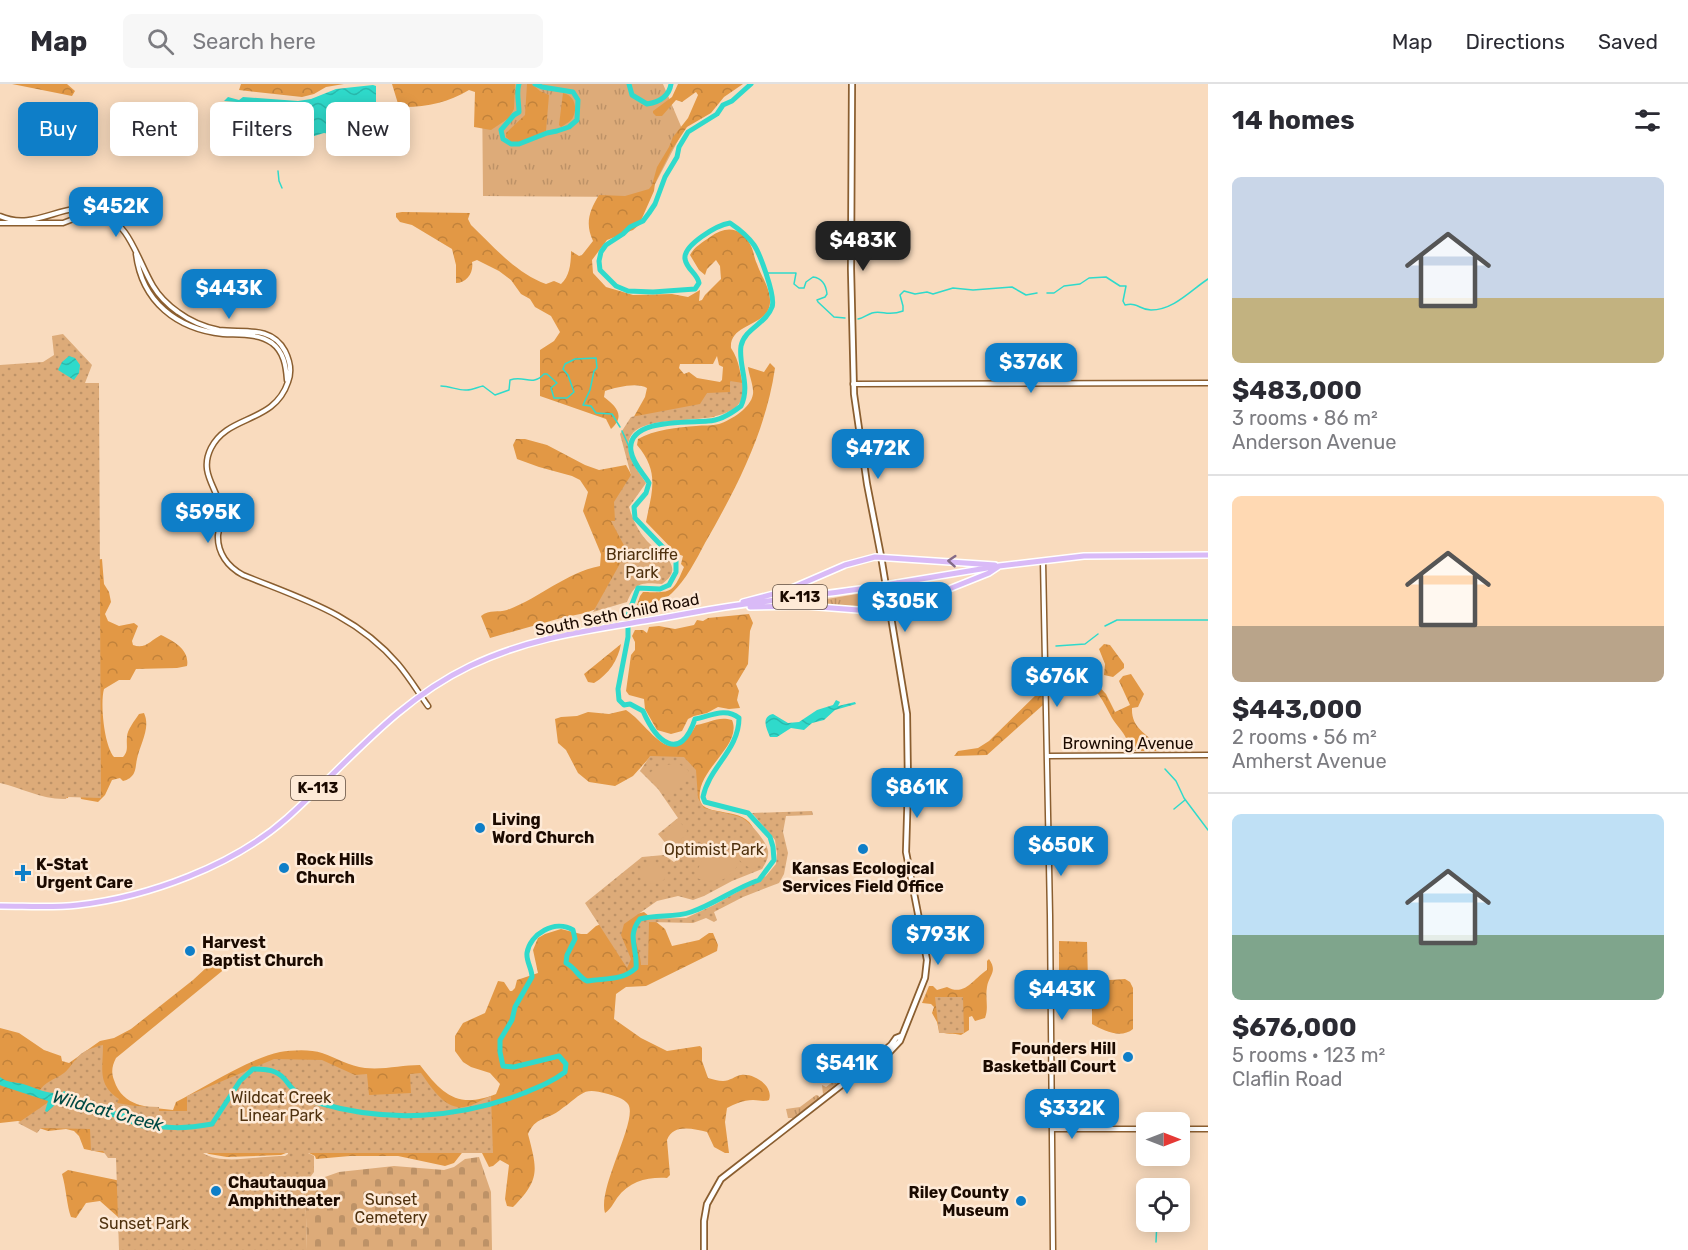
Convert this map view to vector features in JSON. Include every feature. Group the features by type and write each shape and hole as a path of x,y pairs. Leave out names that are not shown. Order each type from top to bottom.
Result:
{"main road":[{"path":"704,1250 706,1204 721,1179 901,1036 925,978 927,960 906,852 908,723 859,434 853,384 852,84"},
{"name":"K-113","path":"999,566 1084,556 1208,555"},
{"path":"727,607 785,591 844,565 881,556 987,563 999,566"},
{"path":"727,607 806,606 884,612 989,573 999,566"},
{"name":"South Seth Child Road","path":"0,906 76,906 107,901 145,892 204,870 244,848 285,820 372,734 420,695 469,667 500,653 553,636 604,627 999,566"}],"street":[{"path":"0,216 13,220 38,219 70,209 94,210 123,230 159,294 186,318 216,329 254,330 273,338 284,349 288,358 290,377 281,398 273,406 225,432 210,449 207,458 207,473 220,507 218,538 222,556 237,573 314,602 356,626 380,645 398,664 428,706"},
{"path":"0,223 63,223 81,216 105,216"},
{"path":"136,251 140,271 147,288 169,315 196,329 258,337 272,343 285,361 288,383"},
{"path":"853,384 1208,383"},
{"path":"1043,560 1053,1250"},
{"name":"Browning Avenue","path":"1047,756 1208,755"},
{"path":"1053,1129 1136,1129"},
{"path":"1190,1129 1208,1129"}],"green space":[{"path":"12,84 67,84 75,91 72,96"},
{"path":"241,84 344,84 326,87 314,94 302,97 239,90"},
{"path":"392,84 515,84 514,109 509,118 491,130 474,127 475,92 469,90 444,101 417,107 410,107 410,102 397,102"},
{"path":"482,84 663,84 683,131 653,188 637,197 483,196"},
{"path":"527,84 532,84 549,95 546,131 521,142 512,143 506,137 506,133 525,115"},
{"path":"678,84 743,84 724,97 711,113 687,127 671,151 655,183 654,191 639,225 633,230 607,240 592,260 593,273 606,287 633,295 672,294 688,297 700,290 699,301 721,279 720,266 716,260 707,269 705,275 690,255 699,245 716,233 733,230 743,235 751,246 767,288 770,303 763,317 742,329 732,340 731,348 738,363 744,389 714,417 654,422 627,429 645,397 647,388 638,385 627,386 605,391 604,397 612,404 619,416 611,429 606,419 540,396 540,350 554,341 560,332 551,316 535,307 530,299 521,294 511,280 477,260 472,262 469,276 460,283 456,283 456,265 452,249 412,225 400,222 396,213 470,213 468,219 471,225 515,266 546,284 554,281 561,284 568,273 571,251 579,256 582,255 593,241 589,229 589,218 599,195 625,196 649,189 652,185 657,167 673,137 688,118 698,95 696,92 682,102 676,100 662,116 656,116 653,113 672,97","holes":["717,356 719,365 723,367 720,382 697,378 689,372 684,374 679,368 680,364 713,364"]},
{"path":"563,93 570,96 575,109 572,119 561,127 559,125"},
{"path":"63,334 92,365 85,383 99,383 101,798 49,798 0,783 0,365 43,362 54,355 52,336"},
{"path":"770,363 775,368 765,414 748,459 717,523 677,588 665,598 642,606 638,614 634,614 643,592 670,590 674,587 684,567 681,564 683,556 676,553 646,522 652,491 652,473 637,445 638,439 651,433 682,427 716,425 729,420 745,409 753,394 748,367 764,372"},
{"name":"Briarcliffe Park","path":"730,381 743,383 740,402 727,412 707,417 661,422 642,427 630,437 631,459 646,483 629,507 641,533 668,560 672,565 672,571 662,584 640,585 633,590 627,602 593,612 627,551 611,521 615,521 614,502 631,475 620,434 631,417 700,404 707,393 730,392"},
{"path":"516,439 547,445 599,470 626,465 636,483 623,506 636,582 616,602 585,613 490,638 481,616 519,605 575,574 600,566 601,554 583,511 588,492 580,480 572,476 517,459 513,445"},
{"path":"102,559 104,584 111,602 105,614 108,621 119,626 134,623 138,626 132,641 133,645 144,645 161,635 171,640 184,651 187,666 136,669 130,680 119,680 104,689 102,704 104,724 108,744 114,757 125,755 128,731 139,714 144,713 146,719 135,771 131,777 123,781 120,778 112,780 105,795 98,802 81,799 80,793 69,792 68,798 44,796 0,777 89,561"},
{"path":"875,591 881,595 883,610 803,603"},
{"path":"749,614 753,623 750,631 748,664 736,684 739,691 737,700 740,708 718,707 694,716 688,719 682,731 671,734 657,730 645,709 644,699 629,695 626,691 631,655 635,650 632,636 635,630 643,630 647,633 649,627 675,629 694,625 697,620"},
{"path":"621,644 618,656 608,671 594,683 588,682 584,674"},
{"path":"1104,644 1110,645 1124,664 1124,668 1113,677 1104,675 1105,664 1099,649"},
{"path":"1074,670 1081,670 1086,676 1093,677 1093,680 1106,694 1115,712 1130,705 1119,681 1123,676 1131,674 1144,694 1138,707 1132,708 1132,715 1140,730 1158,746 1156,751 1129,751 1125,735 1092,688 1078,683 1069,684 1058,687 1058,696 1052,697 1052,675 1073,675"},
{"path":"1041,690 1043,705 987,755 954,756 958,751 978,748 989,741"},
{"path":"626,710 661,742 669,746 678,745 687,739 696,725 718,719 732,720 734,730 731,739 704,778 700,789 700,800 709,809 743,817 750,822 754,830 711,818 650,757 633,776 615,786 589,782 578,773 566,750 558,743 555,719 588,712 609,714"},
{"name":"Optimist Park","path":"650,756 684,757 696,770 698,798 704,808 745,820 765,843 768,856 762,869 693,900 678,896 657,901 624,924 621,935 631,959 627,968 585,903 642,857 664,855 674,862 679,858 658,834 678,818 658,789 640,771"},
{"path":"679,764 689,771 670,795 648,775 656,767"},
{"path":"812,811 813,815 786,816 783,832 788,853 784,874 779,883 743,897 714,912 717,920 714,922 706,918 693,923 649,922 648,965 641,965 634,929 638,919 686,918 766,876 776,864 775,840 752,813"},
{"path":"677,819 687,830 686,835 671,848 665,836"},
{"path":"735,837 761,841 762,845 755,869 745,865 738,858"},
{"path":"713,845 739,864 720,881 708,881 694,877 709,846"},
{"path":"652,861 656,862 665,879 659,883 646,882 637,872"},
{"path":"644,912 665,929 672,946 699,940 713,933 718,945 717,951 646,986 626,987 616,994 614,1019 641,1038 667,1051 700,1046 708,1078 723,1081 741,1075 752,1076 766,1085 770,1095 769,1100 746,1101 727,1108 725,1122 729,1153 714,1147 707,1132 684,1128 674,1131 667,1140 670,1175 667,1178 646,1179 633,1184 622,1192 605,1213 604,1202 607,1188 630,1112 624,1100 594,1091 582,1094 533,1126 528,1134 535,1165 534,1173 528,1189 513,1207 507,1206 505,1199 509,1165 500,1160 489,1167 479,1147 465,1149 454,1163 445,1166 398,1156 316,1159 307,1152 291,1151 281,1155 227,1157 209,1154 191,1146 146,1145 120,1250 118,1217 100,1201 86,1203 76,1218 71,1217 62,1174 68,1170 121,1181 119,1156 84,1149 79,1136 74,1131 66,1129 48,1131 18,1121 0,1123 0,1028 19,1033 44,1050 61,1056 62,1061 69,1063 100,1041 114,1038 131,1029 193,980 220,955 226,956 230,963 227,967 116,1058 112,1074 118,1089 130,1101 146,1107 173,1110 176,1102 255,1060 280,1052 301,1050 318,1052 365,1068 420,1065 444,1091 461,1099 471,1100 496,1094 500,1084 490,1073 463,1062 455,1051 455,1036 463,1023 485,1013 498,981 504,982 512,991 517,980 538,973 533,950 538,938 561,929 587,934 596,926"},
{"path":"1059,941 1087,942 1088,980 1059,981"},
{"path":"989,959 993,970 987,987 985,1018 975,1021 972,1016 969,1017 969,1030 961,1035 939,1031 932,1013 934,1007 931,1004 922,1003 929,986 937,990 947,987 959,990 964,988 987,970"},
{"path":"1125,979 1133,988 1133,1029 1118,1034 1092,1024 1092,985 1095,981"},
{"path":"935,997 963,997 964,1033 939,1033"},
{"name":"Wildcat Creek Linear Park","path":"103,1045 104,1082 119,1099 117,1103 159,1107 159,1111 187,1111 187,1096 274,1059 322,1060 355,1075 367,1074 369,1095 411,1093 410,1074 421,1073 439,1096 457,1107 474,1104 491,1096 493,1153 308,1153 314,1156 314,1172 305,1184 307,1250 119,1250 116,1158 108,1158 103,1151 91,1151 90,1129 41,1128 37,1133 18,1123 53,1099 38,1093 44,1086 64,1073 82,1053","holes":["203,1153 288,1153 285,1156 231,1159 211,1157"]},
{"path":"858,1045 862,1046 867,1061 823,1094 822,1085 826,1087 838,1078 841,1079 841,1075 856,1064"},
{"path":"816,1095 819,1098 793,1118 788,1118 786,1109 800,1107"},
{"name":"Sunset Cemetery","path":"479,1157 491,1192 492,1250 307,1250 305,1184 339,1172 394,1166 444,1170 454,1167 465,1159"}],"water":[{"path":"373,85 376,86 376,102 326,102 326,133 314,136 314,102 224,101 228,97 239,100 243,97 298,101 311,99 336,89"},
{"path":"69,356 75,358 80,365 79,373 74,380 58,370"},
{"path":"836,700 840,702 838,706 855,702 856,704 835,710 824,720 812,723 804,730 791,728 777,737 770,737 766,723 769,715 773,714 788,723 799,722 817,710 833,705"},
{"path":"0,1077 9,1082 49,1092 65,1091 65,1096 87,1100 129,1115 145,1123 144,1129 105,1114 57,1103 47,1112 45,1111 48,1101 0,1085"}],"waterway":[{"name":"Wildcat Creek","path":"519,84 519,112 501,130 503,139 511,144 519,144 569,127 577,120 578,100 573,92 535,84"},
{"name":"Wildcat Creek","path":"629,84 632,95 647,104 663,98 671,84"},
{"name":"Wildcat Creek","path":"140,1123 176,1128 212,1124 240,1081 253,1069 278,1073 297,1092 315,1102 370,1114 448,1113 499,1102 535,1089 565,1072 566,1064 559,1056 514,1067 503,1066 500,1040 532,977 527,953 538,934 551,927 559,926 573,930 575,939 567,955 566,963 587,981 619,977 636,968 633,937 640,919 678,915 700,909 759,880 774,860 770,837 748,813 705,802 703,797 711,776 734,740 739,718 723,713 695,719 689,733 682,741 675,744 668,743 654,731 643,711 630,704 624,705 619,700 618,689 628,637 628,615 638,588 660,589 669,585 676,572 676,561 635,518 634,507 646,493 649,483 634,460 631,451 632,440 638,433 660,424 717,420 741,406 745,391 741,346 743,340 765,318 772,307 770,285 754,245 743,232 730,223 702,236 689,248 685,259 699,283 695,289 628,291 616,286 600,270 599,261 606,245 630,227 643,221 649,213 688,132 717,114 723,105 732,101 751,84"},
{"path":"278,171 282,188"},
{"path":"765,273 796,273 794,284 799,288 804,288 806,282 813,277 821,280 827,294 817,300 818,302 834,317 845,318"},
{"path":"1047,293 1054,293 1064,286 1080,284 1089,278 1106,277 1120,286 1126,286 1123,301 1125,305 1151,310 1175,303 1208,279"},
{"path":"858,319 876,312 903,311 900,295 904,291 915,294 927,292 933,294 953,288 973,290 1012,287 1026,295 1037,293"},
{"path":"441,386 464,390 483,386 495,395 509,390 510,380 536,380 547,374 557,383 551,388 554,398 567,398 574,392 568,375 563,369 565,364 575,359 596,358 597,368 583,405 591,406 596,413 612,414 620,427"},
{"path":"622,431 631,451"},
{"path":"1105,626 1117,620 1208,620"},
{"path":"1056,646 1085,644 1098,634"},
{"path":"1165,769 1176,781 1184,798 1208,830"},
{"path":"1174,809 1185,800"},
{"path":"1156,1232 1156,1242"}],"place":[{"name":"Living Word Church","path":"480,828"},
{"name":"Kansas Ecological Services Field Office","path":"863,849"},
{"name":"Rock Hills Church","path":"284,868"},
{"name":"K-Stat Urgent Care","path":"23,873"},
{"name":"Harvest Baptist Church","path":"190,951"},
{"name":"Founders Hill Basketball Court","path":"1128,1057"},
{"name":"Chautauqua Amphitheater","path":"216,1191"},
{"name":"Riley County Museum","path":"1021,1201"}],"park label":[{"name":"Sunset Park","path":"144,1223"}]}
